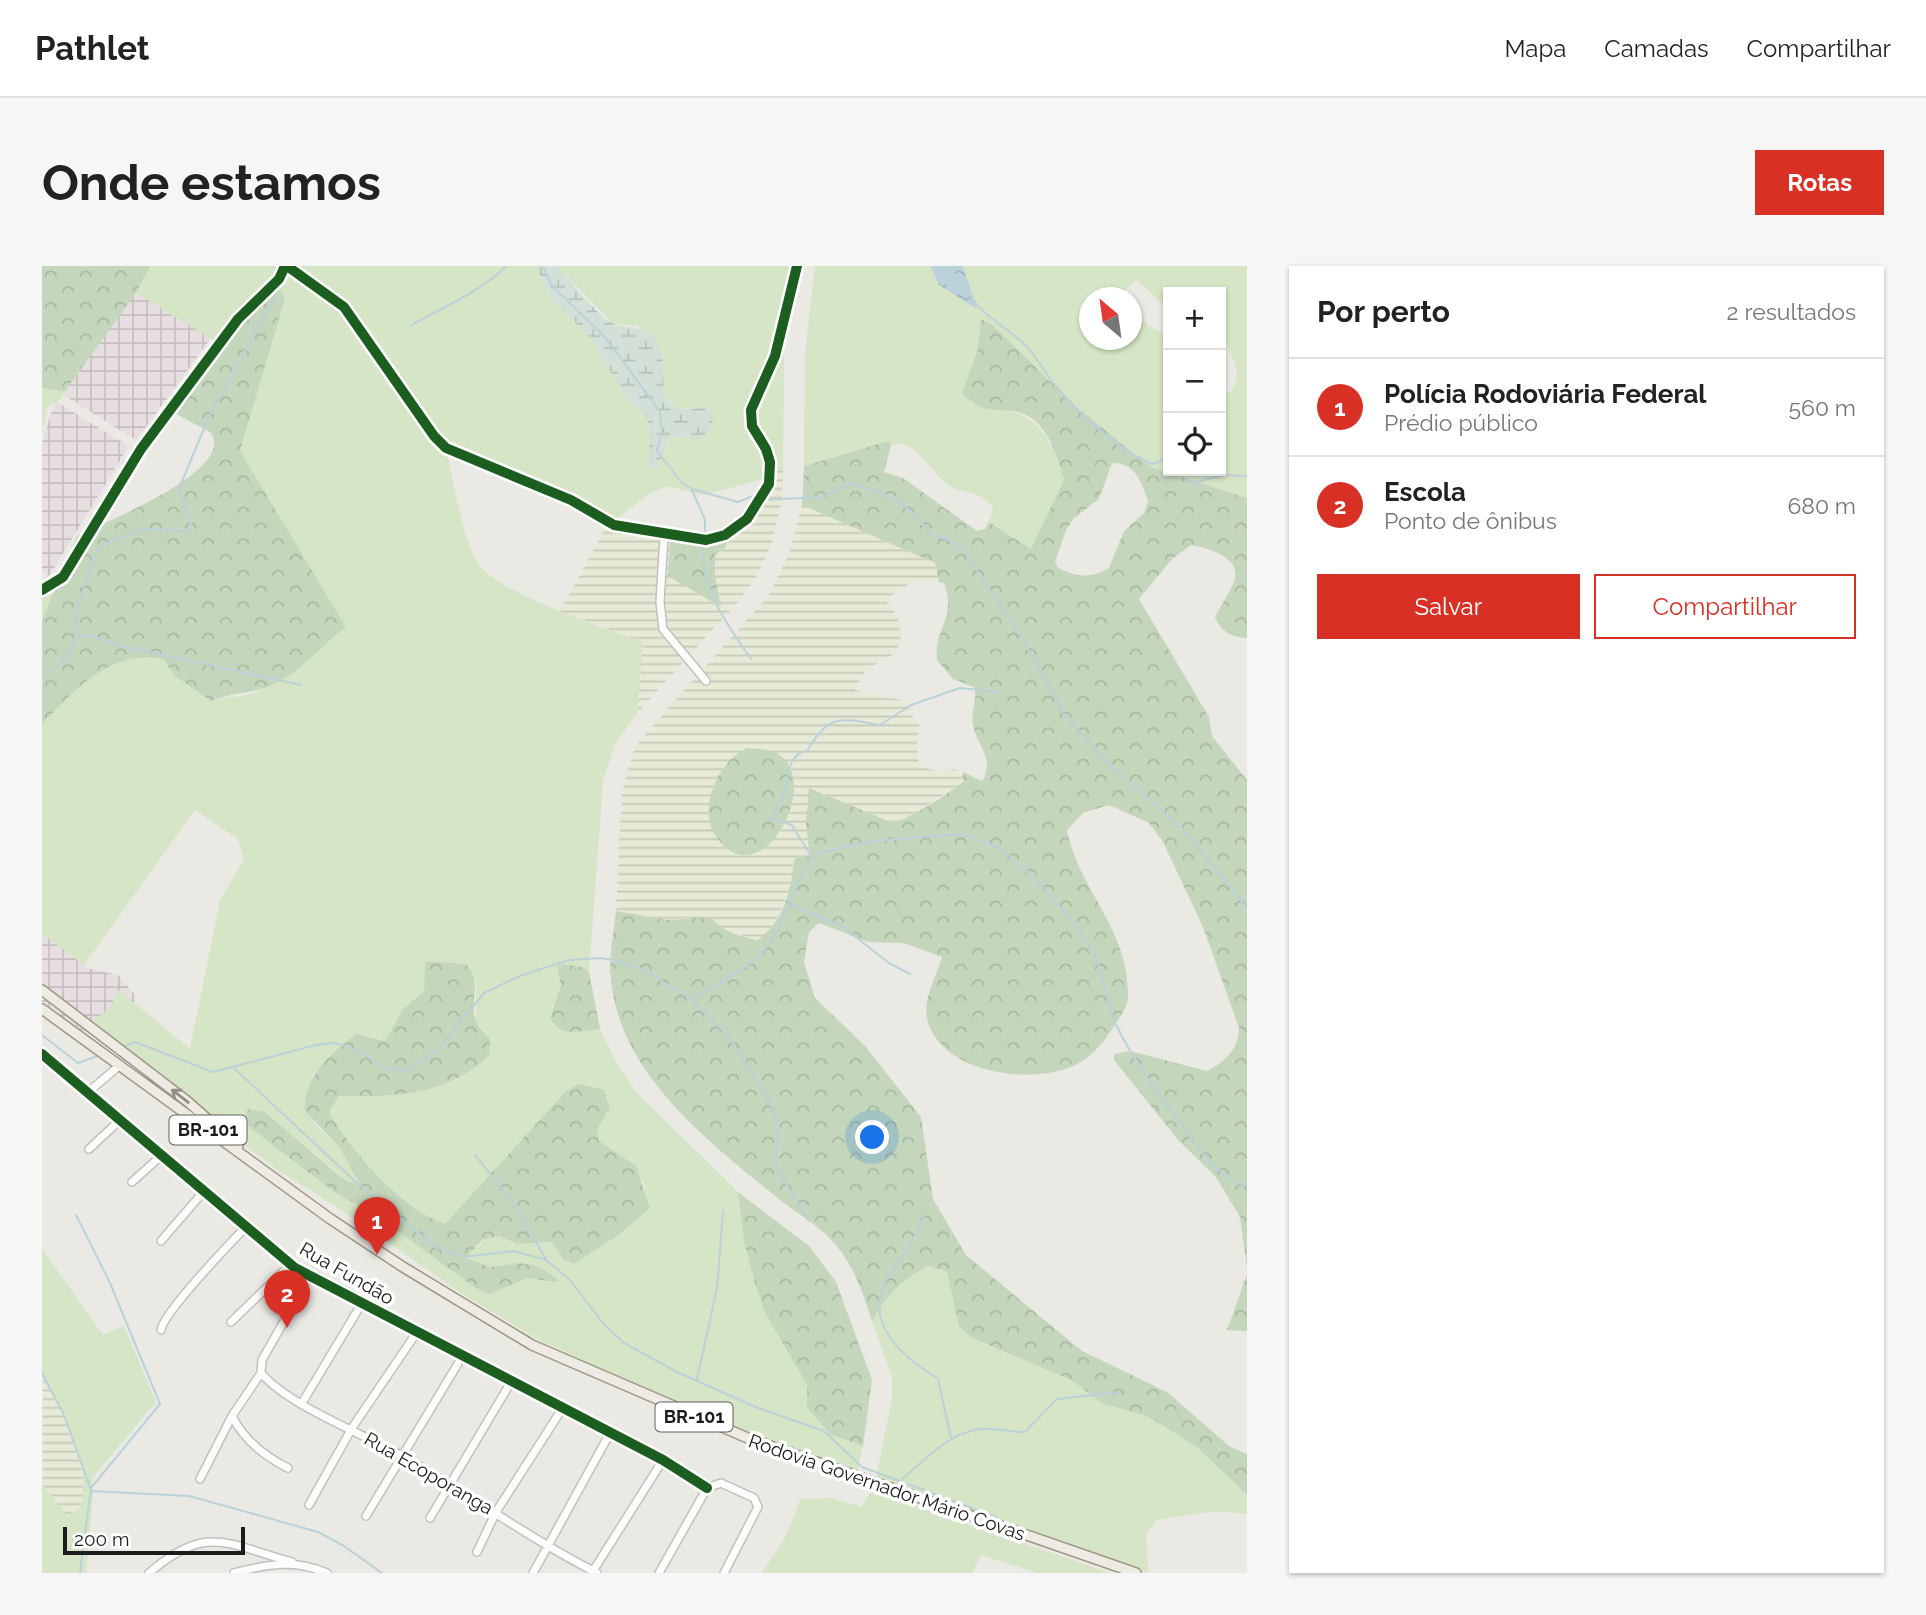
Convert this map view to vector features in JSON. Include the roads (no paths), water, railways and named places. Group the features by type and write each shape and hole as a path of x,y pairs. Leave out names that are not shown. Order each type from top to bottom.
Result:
{"main road":[{"path":"42,990 187,1101 287,1189"},
{"name":"Rodovia Governador Mário Covas","path":"42,1009 287,1189 403,1267 544,1351 750,1439 1136,1573"},
{"path":"80,1036 115,1048 142,1066"}],"street":[{"path":"42,590 62,577 141,449 238,319 279,279 286,266 344,307 434,436 446,448 571,500 614,525 664,536 706,540 725,535 747,519 766,493 771,472 770,462 766,449 752,426 751,410 775,356 797,266"},
{"path":"664,536 663,629 706,681"},
{"name":"Rua Fundão","path":"42,1054 248,1225 293,1266 663,1460 709,1487"},
{"path":"87,1093 120,1065"},
{"path":"89,1149 120,1120"},
{"path":"132,1182 162,1155"},
{"path":"161,1241 205,1190"},
{"path":"162,1330 167,1315 248,1225"},
{"path":"200,1479 232,1416 261,1373 261,1360 300,1293 304,1281 293,1266 231,1322"},
{"path":"302,1403 362,1303"},
{"path":"309,1505 352,1428 416,1332"},
{"path":"366,1516 463,1357"},
{"name":"Rua Ecoporanga","path":"261,1373 271,1385 402,1455 595,1572"},
{"path":"430,1518 511,1382"},
{"path":"477,1552 496,1512 562,1409"},
{"path":"232,1416 247,1438 271,1460 288,1468"},
{"path":"533,1573 610,1433"},
{"path":"595,1572 663,1460"},
{"path":"659,1573 709,1487 721,1483 754,1498 758,1507 724,1573"},
{"path":"149,1573 173,1553 197,1542 213,1540 327,1573"},
{"path":"234,1573 272,1563 292,1562"}],"water":[{"path":"930,266 963,266 977,309 939,285"}],"waterway":[{"path":"410,326 473,291 506,266"},
{"path":"543,266 551,285 606,338 660,412 662,432 657,451 681,482 692,489 738,502 753,496 758,498"},
{"path":"42,679 64,660 74,643 79,600 96,552 105,544 143,529 186,531 190,527 191,522 181,498 181,484 208,419 274,298"},
{"path":"972,298 983,311 1028,348 1053,383 1086,418 1139,458 1152,464 1163,460"},
{"path":"1226,475 1247,476"},
{"path":"1181,476 1192,483 1220,476"},
{"path":"763,500 821,497 851,483 889,496 911,511 930,533 951,541 964,551 1023,639 1065,716 1114,769 1182,829 1247,908"},
{"path":"692,490 705,520 705,538"},
{"path":"704,543 710,590 724,619 751,659"},
{"path":"77,637 91,636 126,647 301,685"},
{"path":"811,856 792,825 772,819 783,796 792,761 800,753 807,751 822,730 829,724 845,720 880,725 911,705 960,688 999,692"},
{"path":"692,999 745,967 763,951 770,942 805,869 818,853 873,841 960,834 975,838 999,849 1024,869 1053,898 1078,929 1095,956 1117,1027 1141,1069 1206,1158 1229,1178 1247,1186"},
{"path":"791,905 842,926 889,963 910,974"},
{"path":"122,1047 135,1042 213,1072 316,1045 334,1043 351,1048 388,1069 409,1070 440,1047 484,993 520,976 569,960 601,958 618,961 646,971 691,999 731,1039 771,1105 778,1128 776,1168 809,1221"},
{"path":"42,1035 78,1063 100,1055"},
{"path":"235,1069 359,1185 436,1247 463,1257 514,1251 546,1260 570,1280 602,1322 624,1343 677,1372 758,1408 824,1431 862,1467 996,1517"},
{"path":"475,1155 509,1197 546,1259"},
{"path":"697,1379 717,1288 723,1211"},
{"path":"925,1213 909,1247 884,1284 879,1304 881,1318 894,1342 903,1353 938,1379 951,1438"},
{"path":"76,1215 110,1283 160,1404 91,1488 80,1573"},
{"path":"42,1373 64,1415 90,1487"},
{"path":"902,1479 938,1448 958,1435 987,1429 1025,1432 1057,1399 1121,1392"},
{"path":"91,1491 189,1496 318,1532 344,1546 382,1573"}],"place":[{"name":"Polícia Rodoviária Federal","path":"377,1255"},
{"name":"Escola","path":"287,1328"}]}
